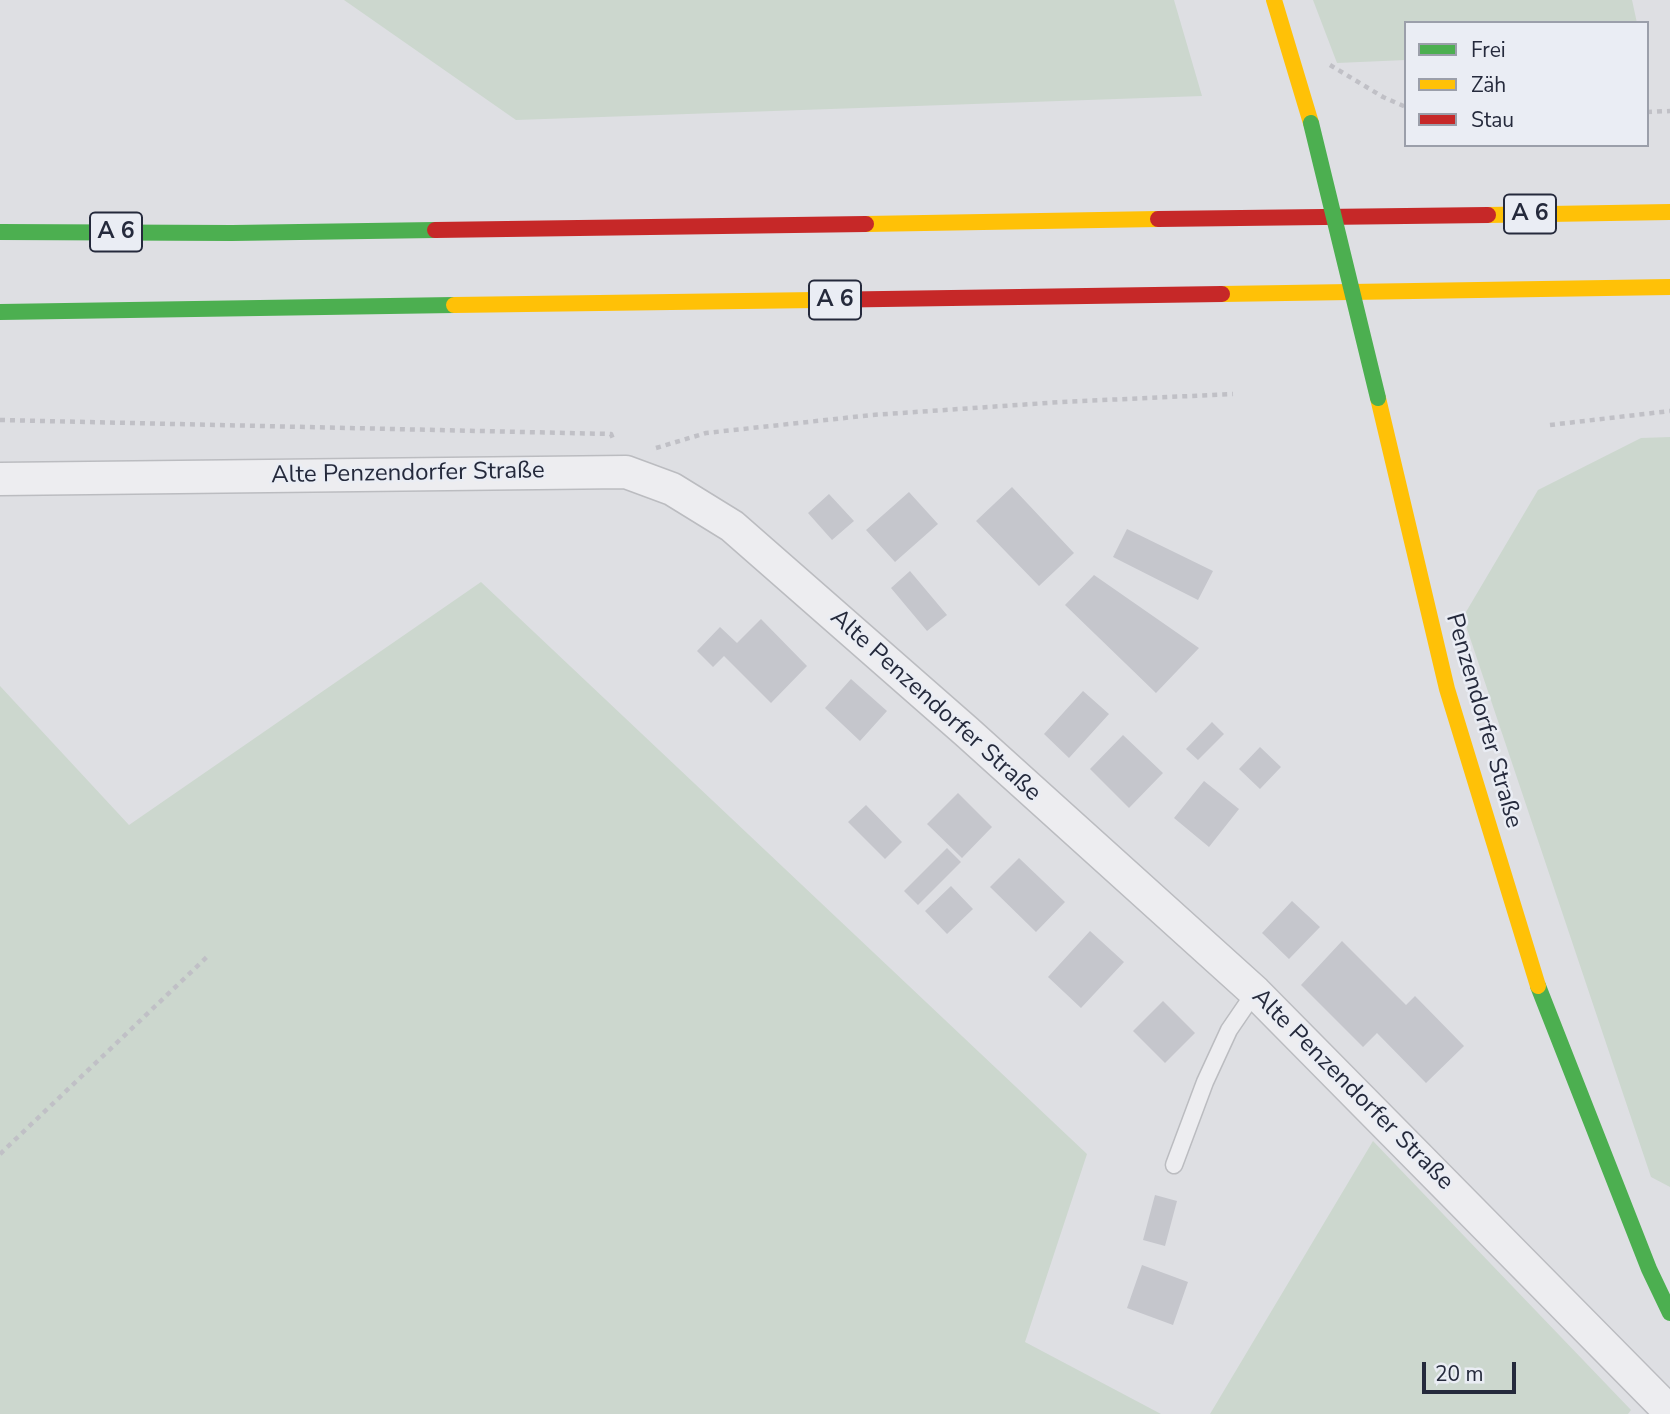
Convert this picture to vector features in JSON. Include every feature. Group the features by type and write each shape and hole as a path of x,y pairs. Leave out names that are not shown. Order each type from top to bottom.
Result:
{"main road":[{"name":"Penzendorfer Straße","path":"1274,0 1311,124 1447,689 1535,978 1649,1269 1670,1313"},
{"name":"A 6","path":"0,232 232,233 1670,212"},
{"name":"A 6","path":"0,312 1670,287"}],"street":[{"name":"Alte Penzendorfer Straße","path":"0,479 626,472 672,489 732,526 967,732 1255,992 1661,1402 1670,1407"}],"lane":[{"path":"1174,1165 1219,1051 1229,1030 1255,992"}],"path":[{"path":"1291,56 1329,64 1383,97 1404,106"},
{"path":"1649,112 1670,111"},
{"path":"0,420 611,434 626,472 655,448 706,432 872,415 1233,394"},
{"path":"1550,425 1670,411"},
{"path":"0,1154 209,955"}],"shaded area":[{"path":"344,0 1174,0 1202,96 516,120"},
{"path":"1313,0 1632,0 1637,21 1404,21 1404,60 1337,63"},
{"path":"1670,437 1670,1187 1651,1177 1463,617 1538,490 1641,438"},
{"path":"481,582 1087,1154 1025,1342 1161,1414 0,1414 0,686 129,825"},
{"path":"1373,1141 1631,1410 1628,1414 1210,1414"}],"building":[{"path":"1012,487 1074,553 1039,586 976,521"},
{"path":"909,492 938,524 895,562 866,530"},
{"path":"829,494 854,521 832,540 808,513"},
{"path":"1127,529 1213,571 1198,600 1113,557"},
{"path":"910,571 947,615 927,631 891,588"},
{"path":"1094,575 1199,648 1156,693 1065,605"},
{"path":"761,619 807,666 771,703 724,656 713,667 697,651 720,627 737,643"},
{"path":"851,679 887,711 860,741 825,708"},
{"path":"1083,691 1109,714 1069,758 1044,734"},
{"path":"1212,722 1224,734 1198,760 1186,749"},
{"path":"1123,735 1163,773 1129,808 1090,769"},
{"path":"1260,747 1281,767 1260,789 1239,769"},
{"path":"1204,781 1239,809 1209,847 1174,818"},
{"path":"958,793 992,827 962,858 927,824"},
{"path":"866,805 902,842 885,859 848,822"},
{"path":"947,848 961,862 918,905 904,891"},
{"path":"1019,858 1065,902 1036,932 990,887"},
{"path":"951,886 973,909 947,934 925,911"},
{"path":"1292,901 1320,927 1289,959 1262,933"},
{"path":"1090,931 1124,962 1081,1008 1048,977"},
{"path":"1342,941 1406,1005 1415,996 1464,1046 1426,1083 1377,1033 1363,1047 1301,985"},
{"path":"1163,1001 1195,1033 1165,1063 1133,1031"},
{"path":"1155,1195 1177,1201 1165,1246 1143,1240"},
{"path":"1142,1265 1188,1282 1173,1325 1127,1308"}],"traffic: fast":[{"path":"1311,123 1378,398"},
{"path":"0,232 435,230"},
{"path":"0,312 454,305"},
{"path":"1538,986 1649,1269 1670,1313"}],"traffic: slow":[{"path":"1274,0 1311,123"},
{"path":"1488,215 1670,212"},
{"path":"866,224 1158,219"},
{"path":"1222,294 1670,287"},
{"path":"454,305 816,300"},
{"path":"1378,398 1447,689 1538,986"}],"traffic: jam":[{"path":"1158,219 1488,215"},
{"path":"435,230 866,224"},
{"path":"816,300 1222,294"}]}
